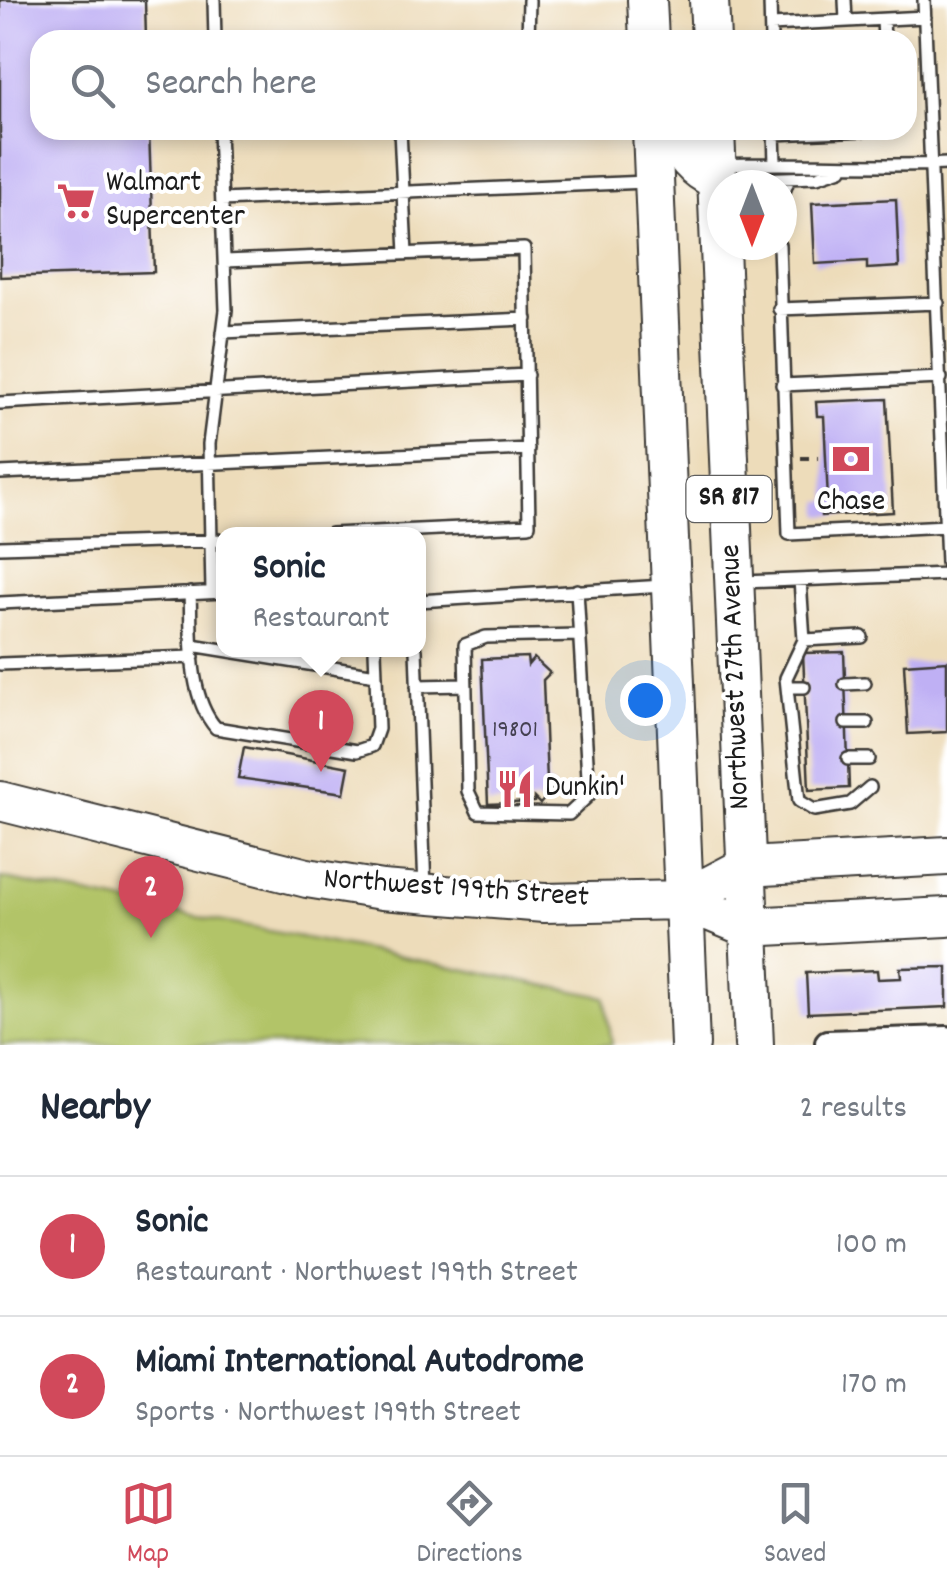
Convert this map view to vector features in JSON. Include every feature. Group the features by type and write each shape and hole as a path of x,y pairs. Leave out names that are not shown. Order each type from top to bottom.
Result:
{"main road":[{"path":"647,0 648,30"},
{"path":"709,0 710,30"},
{"name":"Northwest 27th Avenue","path":"652,140 690,1045"},
{"path":"676,140 699,172 716,158"},
{"name":"Northwest 27th Avenue","path":"716,158 754,1045"},
{"name":"Northwest 199th Street","path":"0,801 306,878 425,894 544,902 682,900 747,927 947,917"},
{"name":"Northwest 199th Street","path":"682,900 744,867 947,856"}],"street":[{"path":"827,1042 947,1038"}],"lane":[{"path":"214,0 215,30"},
{"path":"528,30 529,0"},
{"path":"770,0 771,30"},
{"path":"845,0 846,21"},
{"path":"924,0 930,165 944,362 941,378 947,564"},
{"path":"771,25 924,18"},
{"path":"883,20 884,30"},
{"path":"216,530 209,464 212,392 223,332 219,140"},
{"path":"401,140 406,254"},
{"path":"774,140 776,164"},
{"path":"716,158 776,164 818,162 845,168"},
{"path":"716,158 760,170"},
{"path":"797,177 845,168 947,164"},
{"path":"222,200 654,182"},
{"path":"224,262 524,248 529,525 426,532"},
{"path":"779,260 790,534 946,526"},
{"path":"779,309 938,303"},
{"path":"223,332 526,319"},
{"path":"0,403 527,375"},
{"path":"782,385 941,378"},
{"path":"0,472 528,449"},
{"path":"0,546 216,540"},
{"path":"733,583 947,574"},
{"path":"800,580 804,640 792,657 787,687 801,761 799,802 814,810 850,804 870,788"},
{"path":"426,600 670,586"},
{"path":"576,590 579,635 589,795 569,814 478,812 468,791 465,645 486,636 579,635"},
{"path":"0,603 216,592"},
{"path":"190,594 192,651 206,717 216,728 357,752 378,739 375,657"},
{"path":"804,640 862,637"},
{"path":"0,664 192,651 216,654"},
{"path":"238,657 376,675"},
{"path":"416,657 425,894"},
{"path":"845,684 865,683"},
{"path":"417,686 466,685"},
{"path":"787,687 804,686"},
{"path":"846,723 866,722"},
{"path":"791,724 806,724"},
{"path":"848,759 868,758"}],"path":[{"path":"801,458 818,458"}],"green space":[{"path":"0,878 605,997 612,1045 0,1045"}],"building":[{"name":"Walmart Supercenter","path":"0,0 145,0 146,30 30,30 30,140 149,140 154,272 0,277"},
{"path":"896,199 899,267 867,269 867,261 815,264 812,203"},
{"path":"887,399 893,512 821,516 820,501 828,501 824,416 817,416 816,402"},
{"path":"844,652 849,788 809,790 803,653"},
{"path":"527,657 528,665 534,658 550,673 543,680 547,782 554,788 540,804 534,798 534,802 488,804 482,659"},
{"path":"947,661 947,732 908,734 904,664"},
{"path":"244,747 349,767 344,793 238,778"},
{"path":"947,967 947,1007 808,1013 806,973 877,970 878,979 901,978 900,968"}],"place":[{"name":"Walmart Supercenter","path":"76,201"},
{"name":"Chase","path":"851,459"},
{"name":"Sonic","path":"321,772"},
{"name":"Dunkin'","path":"515,789"},
{"name":"Miami International Autodrome","path":"151,938"}]}
